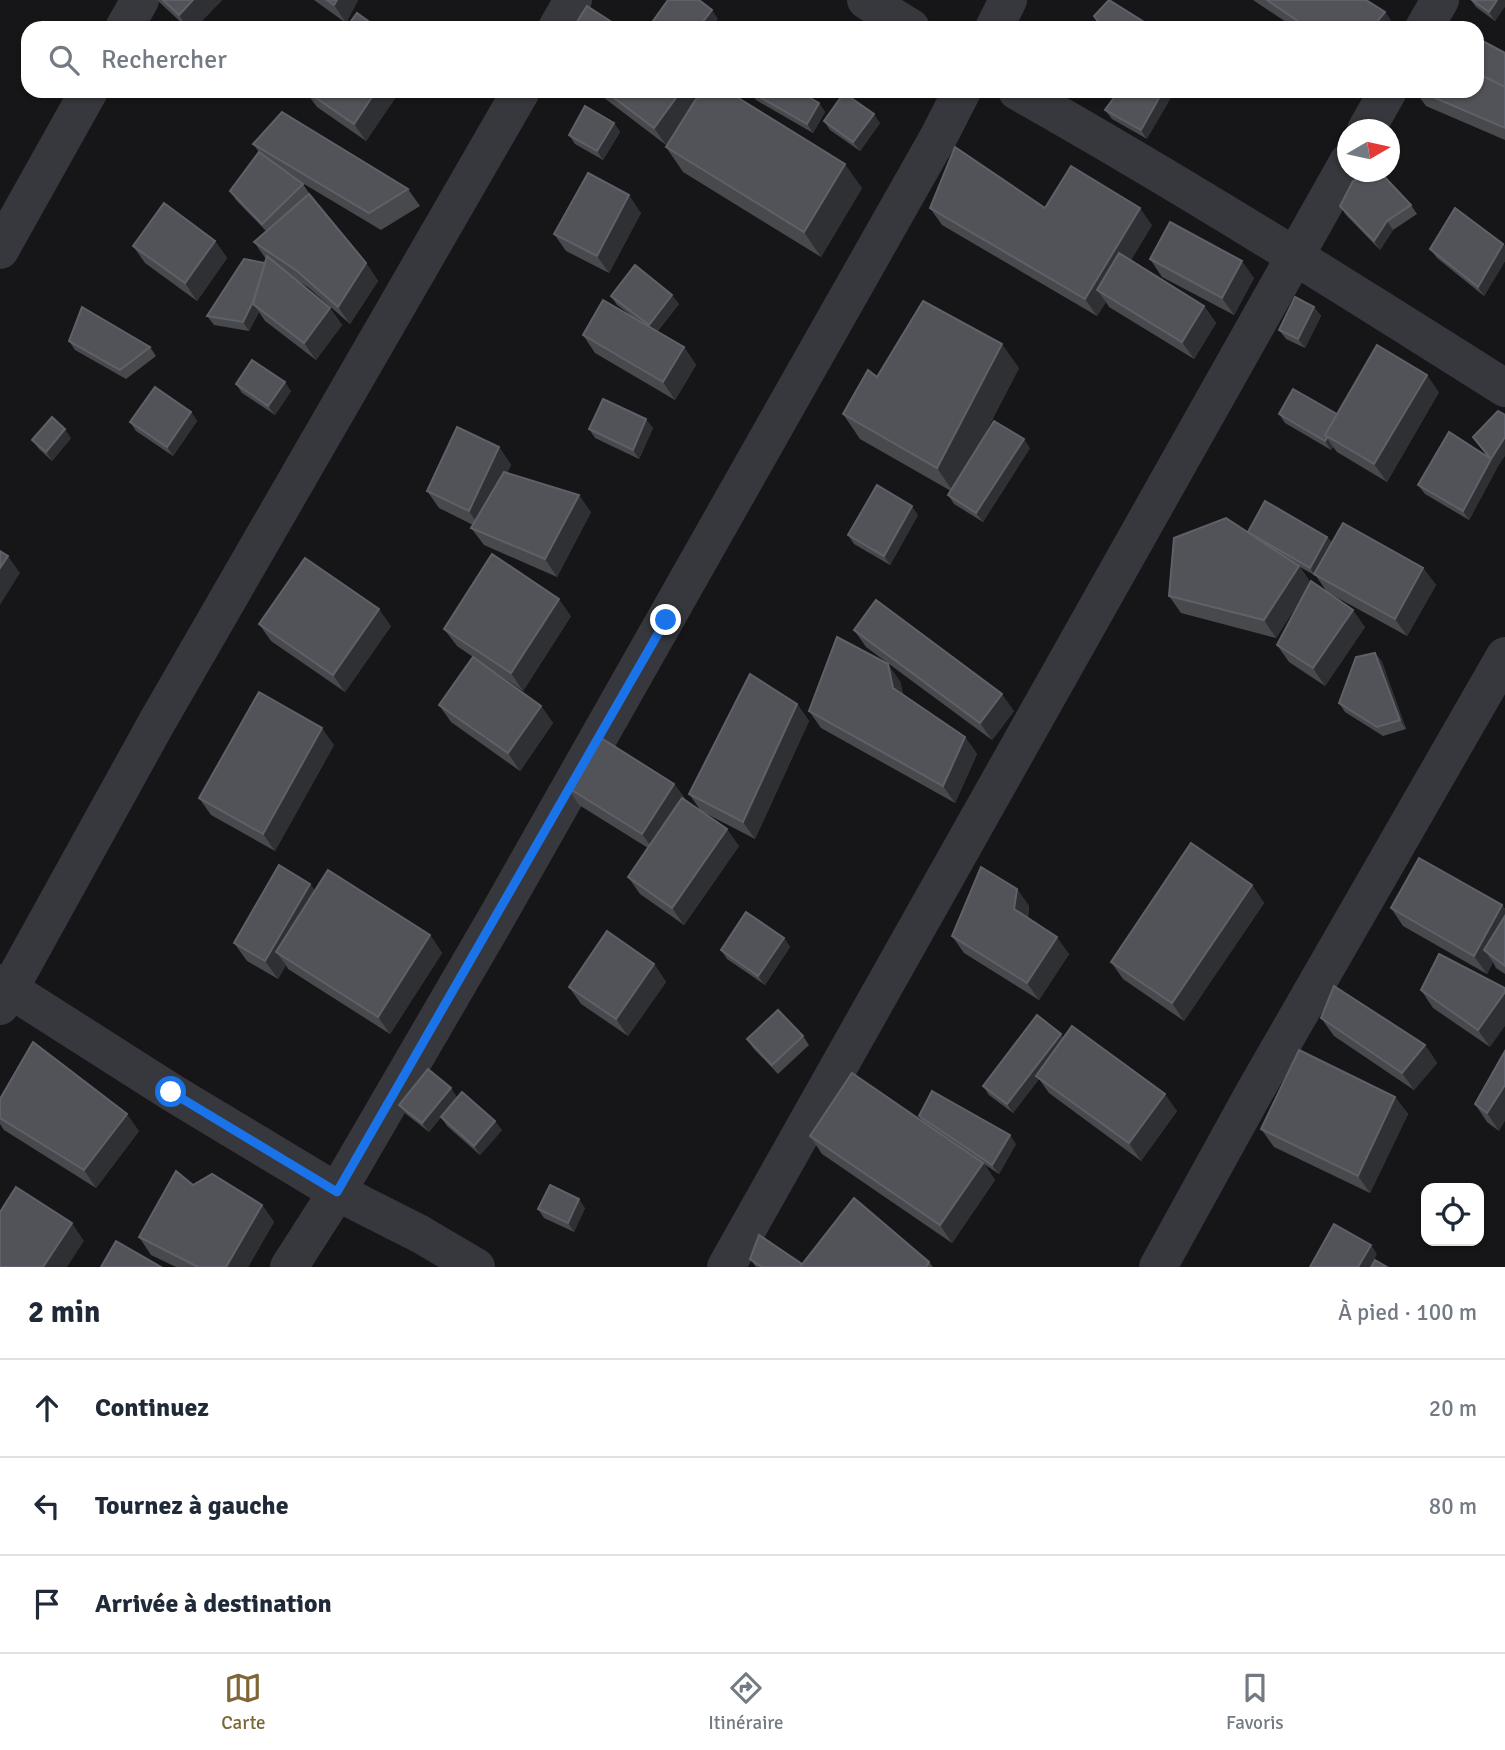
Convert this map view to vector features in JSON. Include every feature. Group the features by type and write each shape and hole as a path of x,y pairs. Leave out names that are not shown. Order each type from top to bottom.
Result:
{"street":[{"path":"128,21 140,0"},
{"path":"561,21 573,0"},
{"path":"866,0 900,21"},
{"path":"998,21 1008,0"},
{"path":"1428,21 1440,0"},
{"path":"0,250 85,98"},
{"path":"476,1267 420,1234 337,1192 3,993 517,98"},
{"path":"289,1267 337,1192 659,632 958,98"},
{"path":"1029,98 1294,254 1505,388"},
{"path":"1372,119 1384,98"},
{"path":"726,1267 1337,181"},
{"path":"1158,1267 1262,1079 1505,656"}],"building":[{"path":"163,0 193,0 179,15"},
{"path":"668,0 699,0 712,10 703,21 653,21"},
{"path":"1109,0 1142,21 1098,21 1094,16"},
{"path":"1267,0 1366,0 1385,12 1378,21 1298,21"},
{"path":"1472,0 1497,0 1489,12"},
{"path":"587,6 610,21 577,21"},
{"path":"357,13 368,21 351,21"},
{"path":"1484,42 1505,53 1505,87 1484,76"},
{"path":"1484,76 1505,87 1505,128 1435,98 1484,98"},
{"path":"316,98 371,98 354,124"},
{"path":"614,98 676,98 654,128"},
{"path":"697,98 738,98 845,164 804,232 666,147"},
{"path":"761,98 810,98 819,103 807,124"},
{"path":"840,98 851,98 874,114 853,142 824,121"},
{"path":"1114,98 1159,98 1141,130 1105,110"},
{"path":"585,106 614,123 597,151 569,135"},
{"path":"282,112 408,189 369,213 253,144"},
{"path":"955,147 1045,208 1071,166 1140,208 1085,299 930,208"},
{"path":"259,152 303,184 262,224 230,191"},
{"path":"588,173 629,195 597,256 554,234"},
{"path":"1352,182 1389,182 1411,205 1387,221 1374,241 1340,206"},
{"path":"309,194 366,263 338,307 297,271 254,242"},
{"path":"164,203 215,241 185,283 133,246"},
{"path":"1455,208 1503,244 1478,287 1430,249"},
{"path":"1170,222 1242,261 1222,298 1150,259"},
{"path":"1119,253 1204,306 1182,342 1097,290"},
{"path":"267,256 330,308 304,343 253,304"},
{"path":"244,259 265,263 253,302 243,322 207,316"},
{"path":"635,265 672,295 649,325 611,296"},
{"path":"1295,297 1314,307 1298,339 1279,330"},
{"path":"603,300 684,347 663,382 583,335"},
{"path":"923,301 1002,344 937,468 843,414 868,370 877,377"},
{"path":"82,307 150,347 120,370 69,341"},
{"path":"1377,345 1427,375 1374,464 1325,435"},
{"path":"252,360 285,382 268,406 236,384"},
{"path":"155,387 191,412 167,447 130,422"},
{"path":"1293,389 1337,414 1325,435 1325,441 1279,414"},
{"path":"603,399 646,419 633,450 589,429"},
{"path":"1498,411 1505,415 1505,437 1491,459 1473,437"},
{"path":"52,417 65,429 46,452 32,440"},
{"path":"994,421 1024,439 976,513 948,495"},
{"path":"457,427 499,447 469,511 427,491"},
{"path":"1449,432 1491,459 1463,511 1418,485"},
{"path":"504,472 579,495 545,559 471,528"},
{"path":"877,485 912,506 884,556 848,535"},
{"path":"1265,501 1327,537 1310,568 1248,532"},
{"path":"1226,518 1299,566 1264,620 1169,596 1174,538"},
{"path":"1343,523 1423,568 1395,619 1314,574"},
{"path":"0,551 8,556 0,568"},
{"path":"492,554 559,599 511,673 444,629"},
{"path":"305,558 379,609 333,675 259,624"},
{"path":"1311,581 1353,610 1313,668 1277,645"},
{"path":"876,600 1002,694 980,723 854,630"},
{"path":"837,637 888,664 893,688 965,737 943,786 809,711"},
{"path":"1375,653 1400,720 1377,727 1339,703 1356,657"},
{"path":"473,657 541,706 508,753 439,705"},
{"path":"750,674 797,704 743,822 689,794"},
{"path":"259,692 322,728 263,834 199,798"},
{"path":"598,736 674,784 642,834 567,787"},
{"path":"682,798 727,829 672,908 628,877"},
{"path":"1191,843 1252,885 1172,1003 1111,962"},
{"path":"1419,858 1502,905 1474,956 1391,908"},
{"path":"279,865 310,884 265,961 234,943"},
{"path":"981,867 1017,889 1014,909 1057,937 1027,983 952,936"},
{"path":"328,870 430,935 378,1017 276,952"},
{"path":"746,912 784,938 758,976 721,950"},
{"path":"1505,916 1505,966 1484,950"},
{"path":"607,931 654,964 616,1019 569,987"},
{"path":"1439,954 1505,988 1505,992 1478,1030 1421,990"},
{"path":"1334,986 1425,1045 1402,1073 1321,1018"},
{"path":"778,1010 803,1036 772,1065 747,1039"},
{"path":"1037,1015 1061,1034 1007,1104 983,1086"},
{"path":"1072,1026 1165,1094 1129,1143 1036,1076"},
{"path":"33,1042 127,1114 84,1170 0,1118 0,1099"},
{"path":"1299,1050 1395,1097 1358,1176 1261,1129"},
{"path":"1505,1051 1505,1085 1487,1113 1475,1104"},
{"path":"428,1069 451,1088 422,1123 399,1105"},
{"path":"852,1073 983,1163 940,1225 810,1136"},
{"path":"932,1091 1010,1135 992,1165 919,1116"},
{"path":"462,1092 495,1121 474,1146 441,1117"},
{"path":"176,1171 193,1185 212,1174 262,1205 226,1267 198,1267 139,1237"},
{"path":"550,1185 579,1199 568,1223 538,1209"},
{"path":"16,1187 72,1223 43,1267 0,1266 0,1212"},
{"path":"854,1198 929,1262 926,1267 800,1267"},
{"path":"1334,1224 1371,1245 1358,1267 1310,1267"},
{"path":"759,1235 802,1264 800,1267 762,1267 750,1259"},
{"path":"116,1241 161,1267 101,1267"},
{"path":"1375,1260 1387,1267 1371,1267"}],"route":[{"path":"171,1092 337,1192 666,620"}]}
